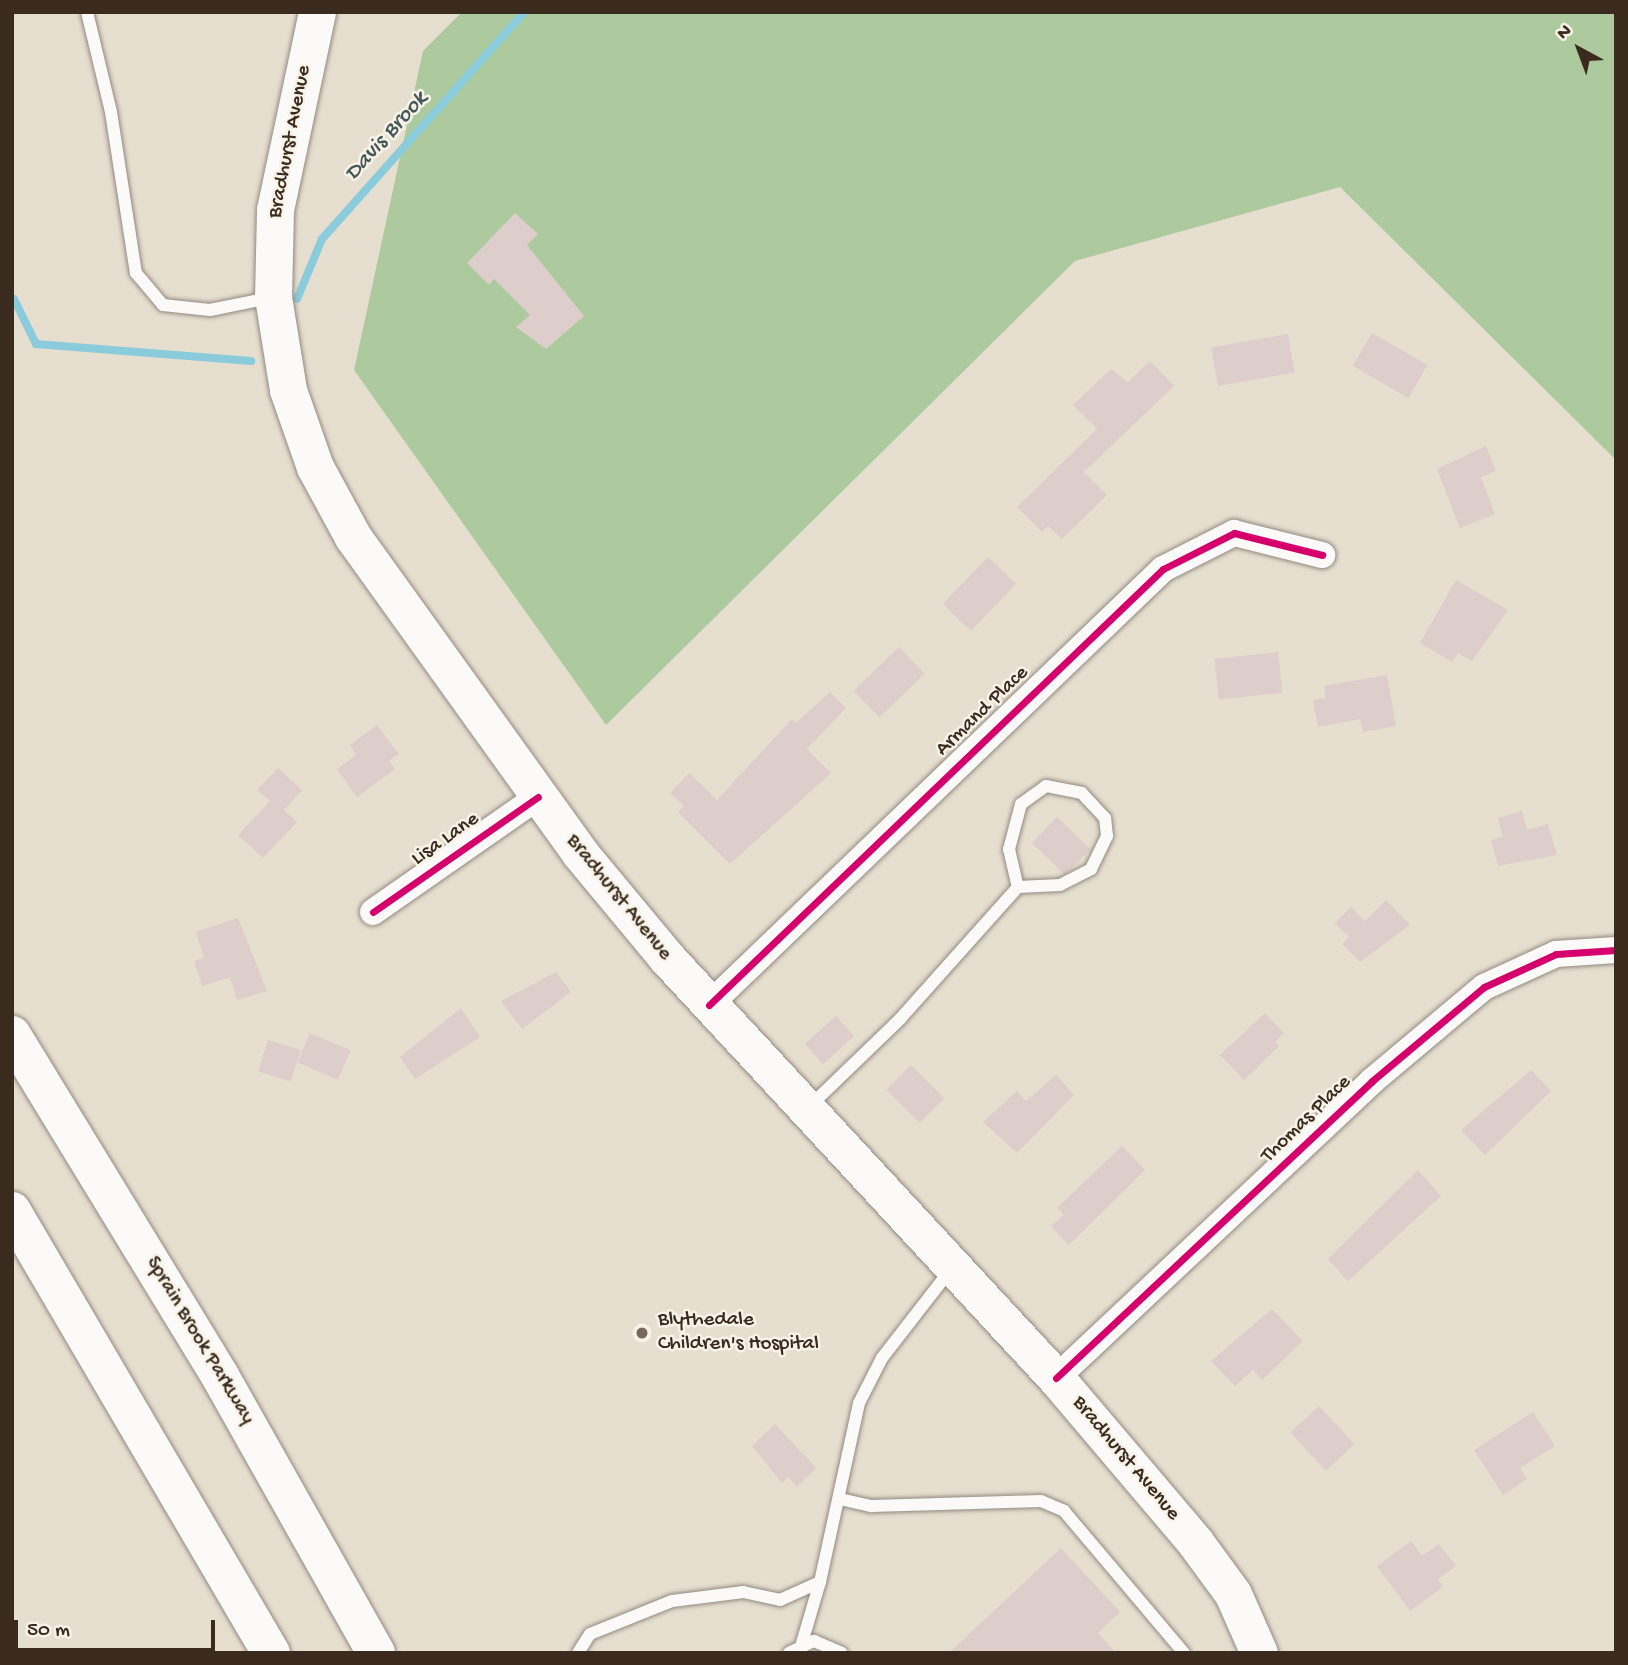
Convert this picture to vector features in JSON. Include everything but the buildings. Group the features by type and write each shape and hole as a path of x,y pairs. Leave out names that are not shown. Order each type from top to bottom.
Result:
{"highway":[{"name":"Sprain Brook Parkway","path":"12,1035 269,1461 376,1653"},
{"path":"12,1211 271,1653"},
{"path":"269,1461 390,1653"}],"main road":[{"name":"Bradhurst Avenue","path":"317,12 275,209 273,297 288,390 315,467 353,537 538,797 709,1005 1056,1378 1195,1542 1233,1594 1259,1653"}],"street":[{"name":"Armand Place","path":"709,1005 1163,569 1234,533 1322,555"},
{"name":"Lisa Lane","path":"373,912 538,797"},
{"name":"Thomas Place","path":"1056,1378 1373,1081 1484,986 1556,954 1616,950"}],"lane":[{"path":"87,12 111,113 136,273 163,305 210,310 273,297"},
{"path":"806,1109 900,1019 1018,887 1060,885 1091,869 1107,836 1105,818 1082,793 1046,786 1021,804 1009,849 1018,887"},
{"path":"789,1653 802,1643 820,1582 840,1499 843,1455 859,1403 922,1299 953,1266"},
{"path":"840,1499 872,1506 1041,1500 1064,1511 1184,1653"},
{"path":"578,1653 590,1634 662,1604 743,1592 780,1600 820,1582"},
{"path":"802,1643 827,1643 842,1653"}],"green space":[{"path":"462,12 1616,12 1616,460 1340,187 1075,261 606,725 354,370 423,51"}],"waterway":[{"name":"Davis Brook","path":"297,299 322,239 524,12"},
{"name":"Davis Brook","path":"14,299 36,344 251,361"}],"cycle path":[{"path":"709,1005 1163,569 1234,533 1322,555"},
{"path":"373,912 538,797"},
{"path":"1056,1378 1372,1081 1484,987 1556,954 1616,950"}],"place":[{"name":"Blythedale Children's Hospital","path":"642,1333"}]}
